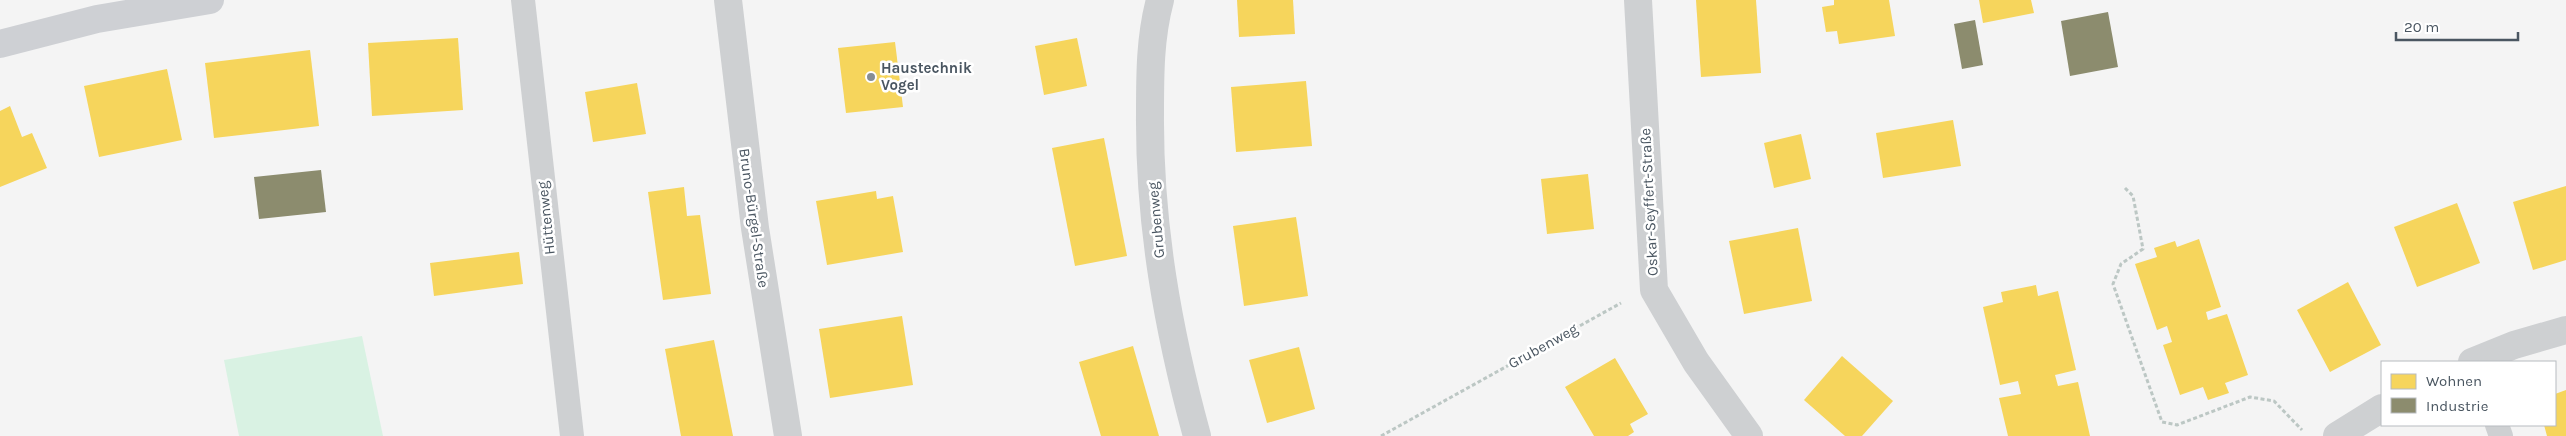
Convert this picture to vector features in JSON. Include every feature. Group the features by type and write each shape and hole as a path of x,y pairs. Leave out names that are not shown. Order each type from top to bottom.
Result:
{"street":[{"path":"0,44 97,18 210,0"},
{"name":"Bruno-Bürgel-Straße","path":"728,0 755,228 788,436"},
{"name":"Grubenweg","path":"1160,0 1150,58 1150,139 1154,219 1174,350 1197,436"},
{"name":"Oskar-Seyffert-Straße","path":"1638,0 1654,290 1696,362 1748,436"},
{"path":"2476,361 2514,345 2566,330"},
{"path":"2338,436 2381,409"}],"lane":[{"name":"Hüttenweg","path":"524,0 572,436"}],"path":[{"path":"2125,188 2134,196 2143,249 2121,264 2113,284 2162,422 2177,426 2250,398 2274,401 2308,436"},
{"name":"Grubenweg","path":"1381,436 1632,297 1654,290"}],"green space":[{"path":"362,336 383,436 239,436 224,360"}],"building: Wohnen":[{"path":"1237,0 1293,0 1295,34 1239,37"},
{"path":"1696,0 1756,0 1761,73 1701,77"},
{"path":"1834,0 1889,0 1895,36 1839,44 1837,31 1826,32 1822,7 1834,5"},
{"path":"1979,0 2031,0 2034,13 1983,23"},
{"path":"458,38 463,110 372,116 368,43"},
{"path":"1077,38 1087,86 1044,95 1035,46"},
{"name":"Haustechnik Vogel","path":"895,42 903,107 846,113 838,48"},
{"path":"310,50 319,126 214,138 205,63"},
{"path":"167,69 182,140 99,157 84,86"},
{"path":"1306,81 1312,146 1236,152 1231,87"},
{"path":"637,83 646,134 593,142 585,92"},
{"path":"10,106 22,137 32,133 47,168 0,187 0,111"},
{"path":"1953,120 1961,166 1883,178 1876,133"},
{"path":"1801,134 1811,179 1774,188 1764,143"},
{"path":"1104,138 1127,256 1075,266 1052,148"},
{"path":"1588,174 1594,229 1547,234 1541,179"},
{"path":"2566,186 2566,260 2533,270 2513,202"},
{"path":"684,187 687,216 700,215 711,294 663,300 648,192"},
{"path":"876,191 877,199 893,196 903,252 827,265 816,201"},
{"path":"2457,203 2480,263 2417,287 2394,227"},
{"path":"1296,217 1308,296 1244,306 1233,226"},
{"path":"1798,228 1812,301 1744,314 1729,241"},
{"path":"2199,239 2221,307 2206,312 2208,320 2227,314 2248,375 2225,383 2229,393 2208,400 2203,387 2180,395 2163,345 2172,342 2167,326 2157,330 2135,264 2157,257 2154,248 2175,241 2177,247"},
{"path":"519,252 523,284 434,296 430,263"},
{"path":"2348,282 2381,345 2330,372 2297,310"},
{"path":"2036,285 2038,296 2058,291 2076,370 2055,375 2058,386 2078,382 2090,436 2008,436 1999,398 2021,394 2018,381 2000,385 1983,307 2003,302 2001,292"},
{"path":"902,316 913,385 830,398 819,329"},
{"path":"714,340 733,436 681,436 665,349"},
{"path":"1133,346 1159,436 1101,436 1079,362"},
{"path":"1299,347 1315,409 1267,423 1249,360"},
{"path":"1842,356 1893,401 1862,436 1845,436 1804,400"},
{"path":"1615,358 1648,414 1630,424 1634,432 1628,436 1594,436 1565,387"},
{"path":"2566,390 2566,436 2547,436 2544,426 2556,426 2556,394"}],"building: Industrie":[{"path":"2108,12 2118,67 2070,76 2061,21"},
{"path":"1975,20 1983,65 1962,69 1954,24"},
{"path":"321,170 326,212 259,219 254,177"}],"place":[{"name":"Haustechnik Vogel","path":"871,77"}]}
